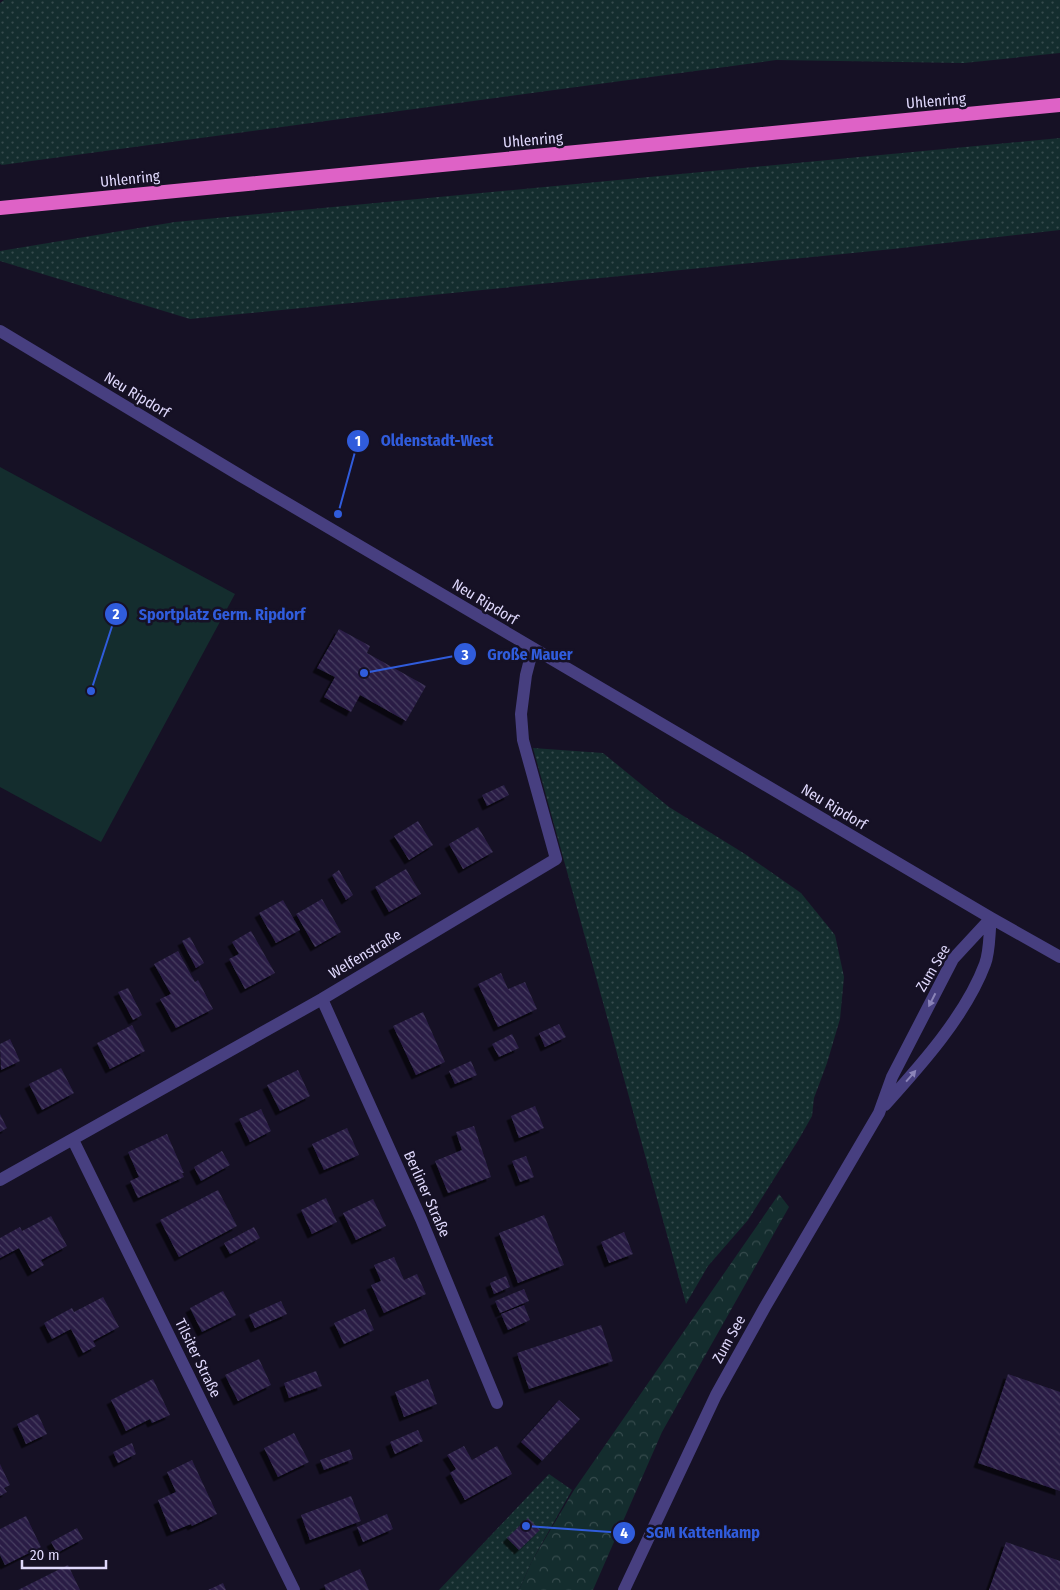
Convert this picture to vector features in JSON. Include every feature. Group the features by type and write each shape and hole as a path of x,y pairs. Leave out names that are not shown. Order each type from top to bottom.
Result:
{"highway":[{"name":"Uhlenring","path":"5,207 1060,106"}],"street":[{"name":"Neu Ripdorf","path":"0,331 241,476 1060,957"},
{"name":"Welfenstraße","path":"0,1180 322,999 556,859 523,740 521,714 526,675 533,648"},
{"name":"Zum See","path":"879,1113 892,1077 953,959 991,918"},
{"name":"Zum See","path":"624,1590 716,1395 765,1307 879,1113 918,1068 966,1004 986,962 991,918"},
{"name":"Berliner Straße","path":"322,999 421,1219 497,1403"},
{"name":"Tilsiter Straße","path":"73,1140 294,1590"}],"green space":[{"path":"4,0 1060,0 1060,53 964,63 776,60 2,165 0,164 0,3"},
{"path":"1060,138 1060,230 893,249 190,319 0,261 0,251 175,222"},
{"path":"0,467 235,594 101,842 0,787"},
{"path":"533,748 603,753 669,807 745,854 801,893 835,935 844,977 840,1019 814,1098 812,1116 748,1220 708,1266 686,1304"},
{"path":"779,1194 789,1207 662,1432 593,1590 519,1590 532,1561 574,1490"},
{"path":"549,1474 572,1490 532,1561 519,1590 439,1590"}],"building":[{"path":"339,629 370,646 367,653 426,686 406,721 360,695 351,712 324,697 335,677 317,668"},
{"path":"504,785 509,795 487,806 482,795"},
{"path":"418,821 433,845 409,860 394,836"},
{"path":"478,827 493,852 463,869 449,844"},
{"path":"406,869 421,894 389,912 375,887"},
{"path":"339,870 353,895 346,900 332,875"},
{"path":"322,899 341,932 315,947 296,914"},
{"path":"283,900 300,930 276,943 259,913"},
{"path":"251,931 275,973 245,989 229,959 239,954 232,942"},
{"path":"190,937 204,963 196,968 182,941"},
{"path":"178,951 195,982 198,980 213,1009 176,1028 160,999 171,994 154,964"},
{"path":"501,973 508,989 525,982 537,1009 498,1027 478,984"},
{"path":"128,988 142,1015 133,1020 118,992"},
{"path":"423,1012 445,1062 416,1075 393,1026"},
{"path":"559,1024 566,1037 545,1047 539,1033"},
{"path":"132,1025 145,1051 110,1069 97,1043"},
{"path":"512,1034 519,1048 499,1057 492,1044"},
{"path":"10,1039 20,1061 1,1070 0,1044"},
{"path":"471,1061 477,1075 455,1084 449,1071"},
{"path":"61,1068 74,1093 42,1110 29,1084"},
{"path":"298,1070 310,1096 280,1111 267,1085"},
{"path":"535,1106 544,1128 519,1138 511,1116"},
{"path":"261,1109 271,1131 250,1142 239,1119"},
{"path":"0,1114 7,1128 0,1132"},
{"path":"474,1126 491,1177 448,1193 435,1161 462,1150 456,1132"},
{"path":"347,1128 359,1155 324,1170 312,1144"},
{"path":"167,1134 184,1177 138,1198 130,1181 139,1177 128,1152"},
{"path":"222,1151 230,1165 201,1181 194,1167"},
{"path":"526,1156 534,1177 520,1182 512,1161"},
{"path":"218,1190 237,1226 179,1257 160,1220"},
{"path":"326,1198 337,1222 312,1234 301,1210"},
{"path":"373,1199 386,1226 356,1240 343,1213"},
{"path":"544,1215 564,1265 518,1283 499,1233"},
{"path":"51,1216 67,1246 41,1260 44,1265 32,1272 19,1248 0,1258 0,1238 20,1227 22,1231"},
{"path":"254,1227 260,1238 230,1254 224,1243"},
{"path":"624,1232 633,1254 609,1263 601,1242"},
{"path":"394,1257 404,1280 417,1274 426,1294 384,1313 371,1285 381,1281 374,1265"},
{"path":"506,1276 510,1287 494,1294 490,1283"},
{"path":"524,1289 529,1301 500,1313 495,1301"},
{"path":"223,1291 236,1315 202,1332 190,1308"},
{"path":"103,1297 119,1327 93,1341 96,1346 83,1353 71,1329 52,1339 44,1323 72,1308 74,1312"},
{"path":"281,1301 287,1314 255,1328 249,1315"},
{"path":"524,1305 530,1320 508,1330 501,1314"},
{"path":"365,1309 374,1330 344,1344 334,1323"},
{"path":"601,1325 613,1361 529,1389 517,1353"},
{"path":"259,1359 271,1385 238,1401 225,1375"},
{"path":"316,1371 322,1386 289,1398 284,1383"},
{"path":"1008,1374 1060,1392 1060,1491 978,1463"},
{"path":"153,1379 170,1415 152,1423 150,1419 126,1431 111,1400"},
{"path":"428,1379 437,1404 404,1417 395,1392"},
{"path":"559,1400 580,1419 542,1461 521,1442"},
{"path":"38,1414 47,1434 26,1444 17,1424"},
{"path":"418,1430 423,1441 395,1454 390,1442"},
{"path":"294,1433 309,1462 278,1477 264,1448"},
{"path":"132,1443 136,1454 118,1463 113,1452"},
{"path":"464,1446 472,1460 497,1446 512,1474 465,1500 450,1473 456,1469 447,1455"},
{"path":"350,1449 353,1459 324,1470 320,1460"},
{"path":"192,1460 217,1514 192,1526 191,1524 171,1532 158,1500 176,1492 167,1472"},
{"path":"0,1464 10,1485 4,1488 7,1492 0,1496"},
{"path":"351,1496 361,1521 310,1540 301,1515"},
{"path":"387,1514 393,1529 363,1542 357,1527"},
{"path":"26,1516 41,1547 5,1565 0,1555 0,1529"},
{"path":"528,1518 540,1530 519,1550 507,1538"},
{"path":"77,1528 83,1539 57,1553 51,1542"},
{"path":"1006,1542 1060,1561 1060,1590 989,1590"},
{"path":"68,1565 80,1590 18,1590"},
{"path":"360,1569 369,1590 326,1590 324,1585"},
{"path":"223,1583 226,1590 208,1590"}],"place":[{"name":"Oldenstadt-West","path":"338,514"},
{"name":"Große Mauer","path":"364,673"},
{"name":"Sportplatz Germ. Ripdorf","path":"91,691"},
{"name":"SGM Kattenkamp","path":"526,1526"}]}
